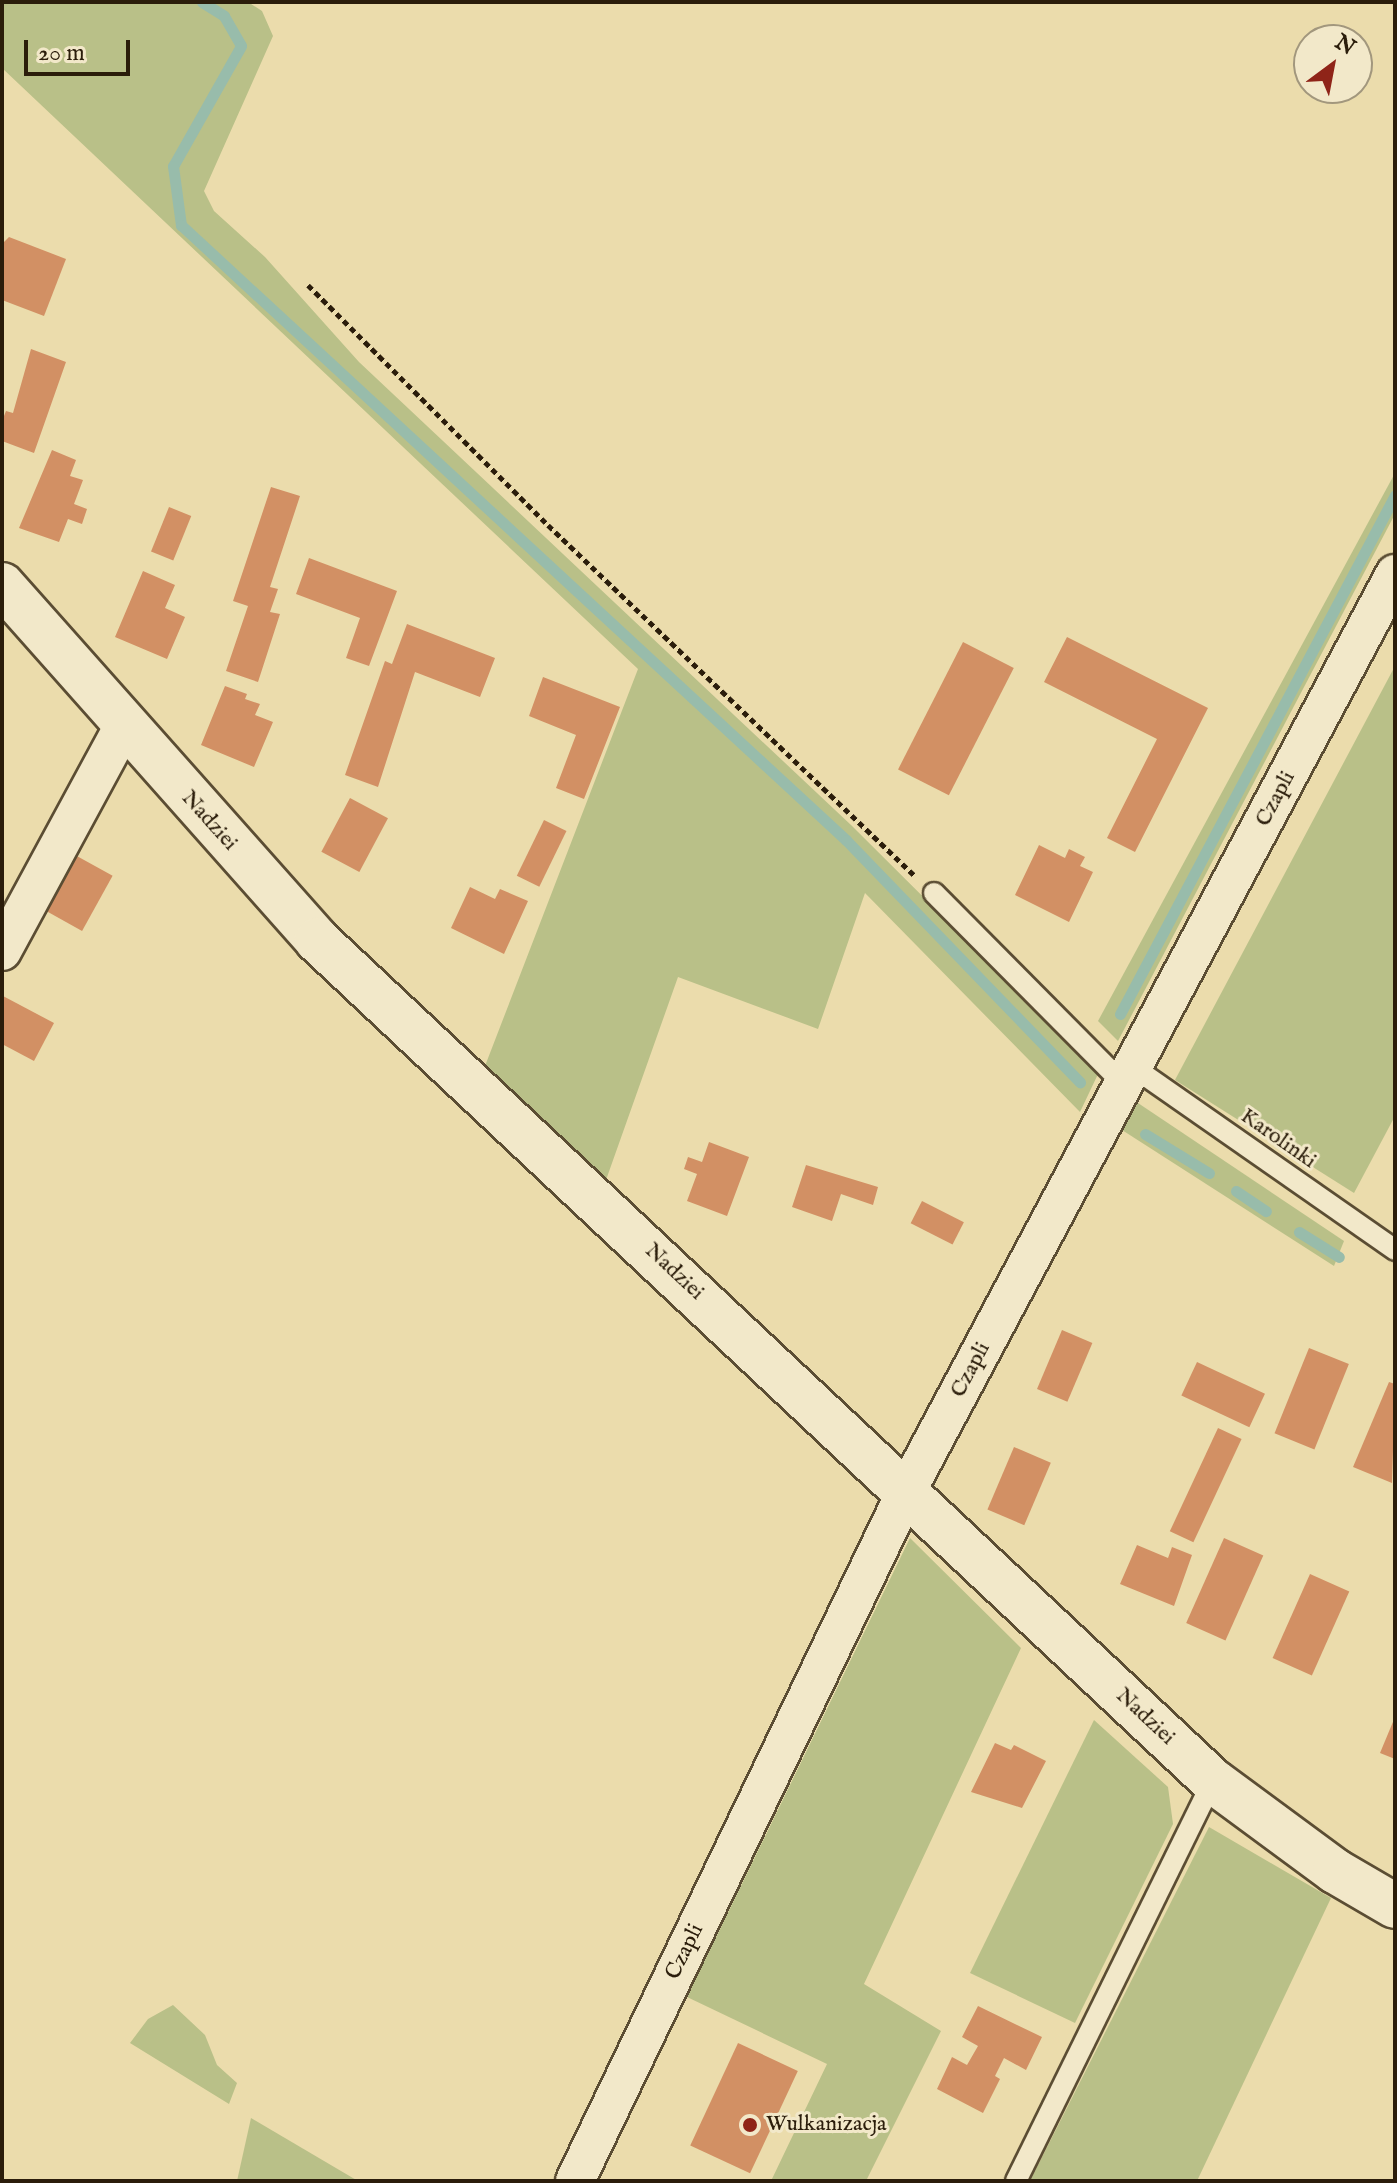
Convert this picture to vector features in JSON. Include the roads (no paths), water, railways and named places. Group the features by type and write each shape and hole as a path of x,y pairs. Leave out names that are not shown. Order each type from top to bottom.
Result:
{"street":[{"name":"Czapli","path":"575,2181 907,1490 1395,574"},
{"name":"Nadziei","path":"2,585 123,727 317,940 907,1490 1213,1781 1335,1871 1395,1906"},
{"path":"2,951 123,727"}],"lane":[{"name":"Karolinki","path":"934,893 1128,1075 1395,1250"},
{"path":"1016,2181 1213,1781"}],"waterway":[{"path":"202,2 224,16 241,46 173,166 181,225 846,840 1080,1082"},
{"path":"1120,1014 1395,495"},
{"path":"1145,1134 1209,1173"},
{"path":"1236,1191 1266,1211"},
{"path":"1299,1232 1339,1257"}],"place":[{"name":"Wulkanizacja","path":"750,2125"}]}
